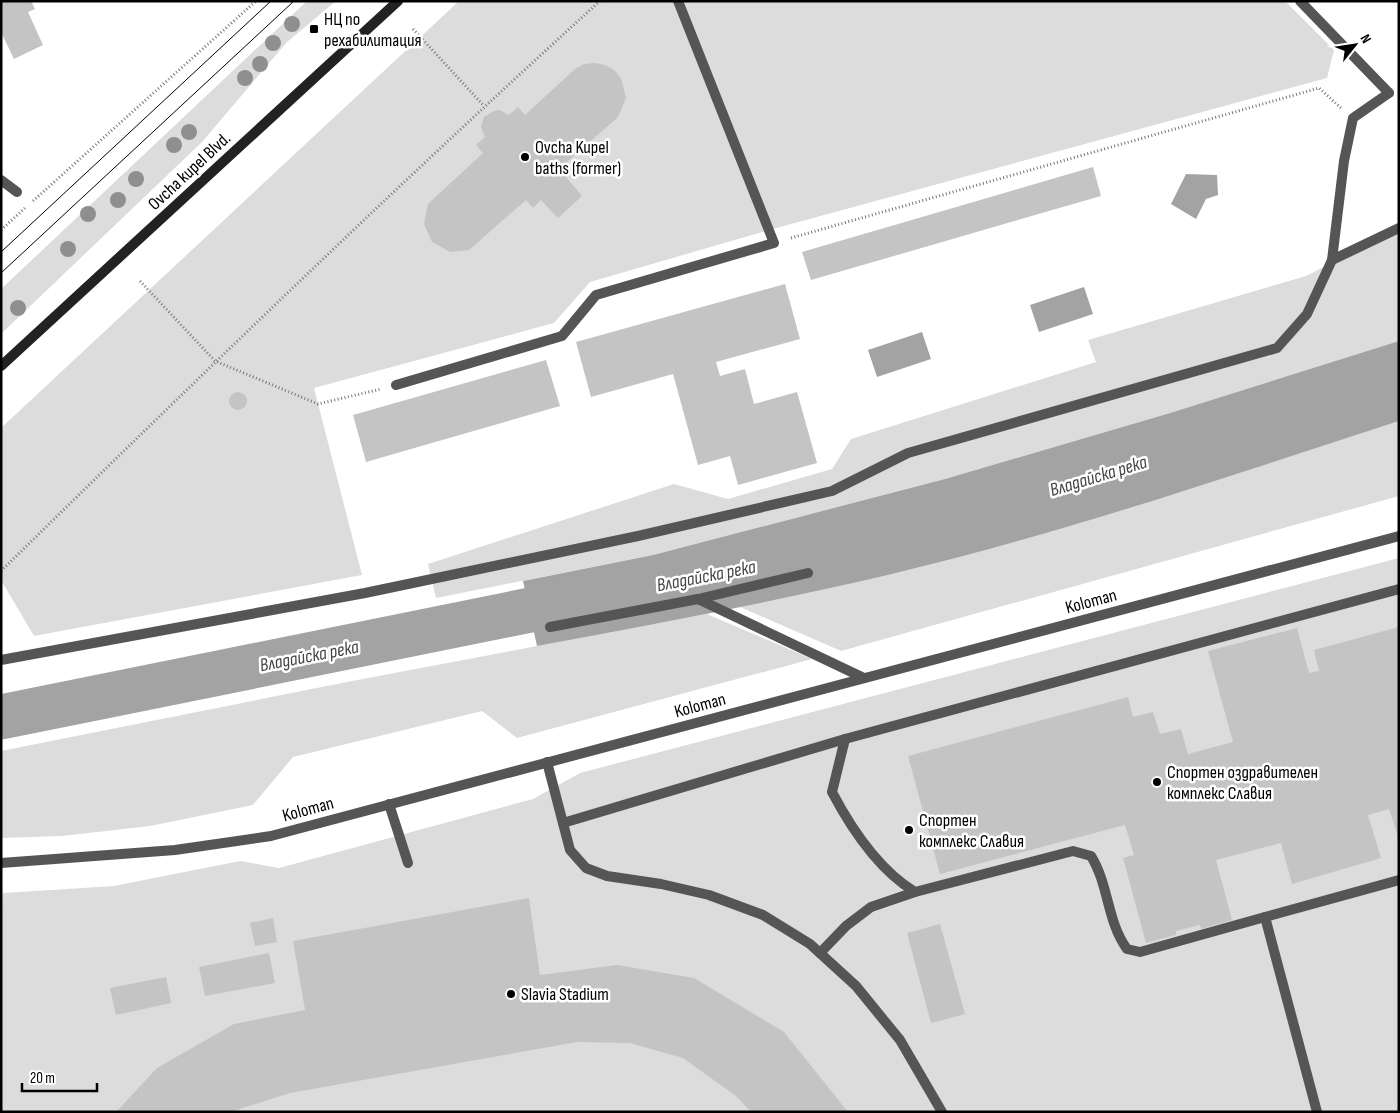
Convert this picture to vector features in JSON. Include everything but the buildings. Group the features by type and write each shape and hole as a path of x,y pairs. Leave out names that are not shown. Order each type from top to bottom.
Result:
{"main road":[{"name":"Ovcha kupel Blvd.","path":"1,366 398,1"}],"street":[{"path":"396,385 562,336 596,295 774,243 678,1"},
{"path":"1,660 365,593 638,536 832,491 908,454 1277,348 1307,314 1332,260 1344,161 1353,118 1389,93 1300,1"},
{"path":"1,180 16,192"},
{"path":"1332,260 1399,228"},
{"name":"Koloman","path":"1,863 204,846 271,836 1399,536"},
{"path":"550,627 698,599 808,573"},
{"path":"562,823 845,739 1399,589"},
{"path":"698,599 864,678"},
{"path":"845,739 832,792 855,831 896,880 916,892"},
{"path":"547,762 570,850 586,868 606,876 661,884 710,895 763,915 810,944 856,986 900,1040 942,1112"},
{"path":"389,804 408,863"},
{"path":"820,953 846,926 871,907 916,892 1073,851 1091,856 1100,871 1118,937 1127,949 1140,952 1399,880"},
{"path":"1264,917 1317,1112"}],"path":[{"path":"1,230 256,1"},
{"path":"1,571 216,361 484,106 600,1"},
{"path":"413,29 484,106"},
{"path":"774,243 1319,88 1353,118"},
{"path":"140,281 216,361 318,404 396,385"}],"shaded area":[{"path":"307,1 336,1 287,42 202,142 1,334 1,289"},
{"path":"459,1 1285,1 1334,50 1327,78 769,230 590,282 554,323 314,388 362,575 34,636 1,580 1,428"},
{"path":"1399,229 1399,341 1170,413 945,479 653,555 436,598 428,564 674,484 728,499 832,469 851,439 1096,362 1088,340 1306,276"},
{"path":"1399,421 1399,496 841,651 740,607 1018,541"},
{"name":"Спортен комплекс Славия","path":"1399,558 1399,1112 1,1112 1,919 3,893 114,886 240,861 279,868 533,799 580,773"},
{"path":"707,614 812,659 517,738 482,711 293,757 253,805 150,826 62,836 1,838 1,751 352,681"}],"water":[{"path":"1186,174 1217,175 1218,195 1206,199 1196,219 1171,204"},
{"path":"1084,287 1093,314 1039,332 1030,305"},
{"path":"922,332 931,359 877,377 868,350"},
{"path":"1399,341 1399,421 1114,513 959,557 779,599 537,646 523,581 653,555 945,479 1170,413"}],"waterway":[{"name":"Владайска река","path":"1,717 590,598"}],"tram line":[{"path":"1,252 271,1"},
{"path":"1,273 294,1"}],"place":[{"name":"НЦ по рехабилитация","path":"314,29"},
{"name":"Ovcha Kupel baths (former)","path":"525,157"},
{"name":"Спортен оздравителен комплекс Славия","path":"1157,782"},
{"name":"Спортен комплекс Славия","path":"909,830"},
{"name":"Slavia Stadium","path":"511,994"}]}
